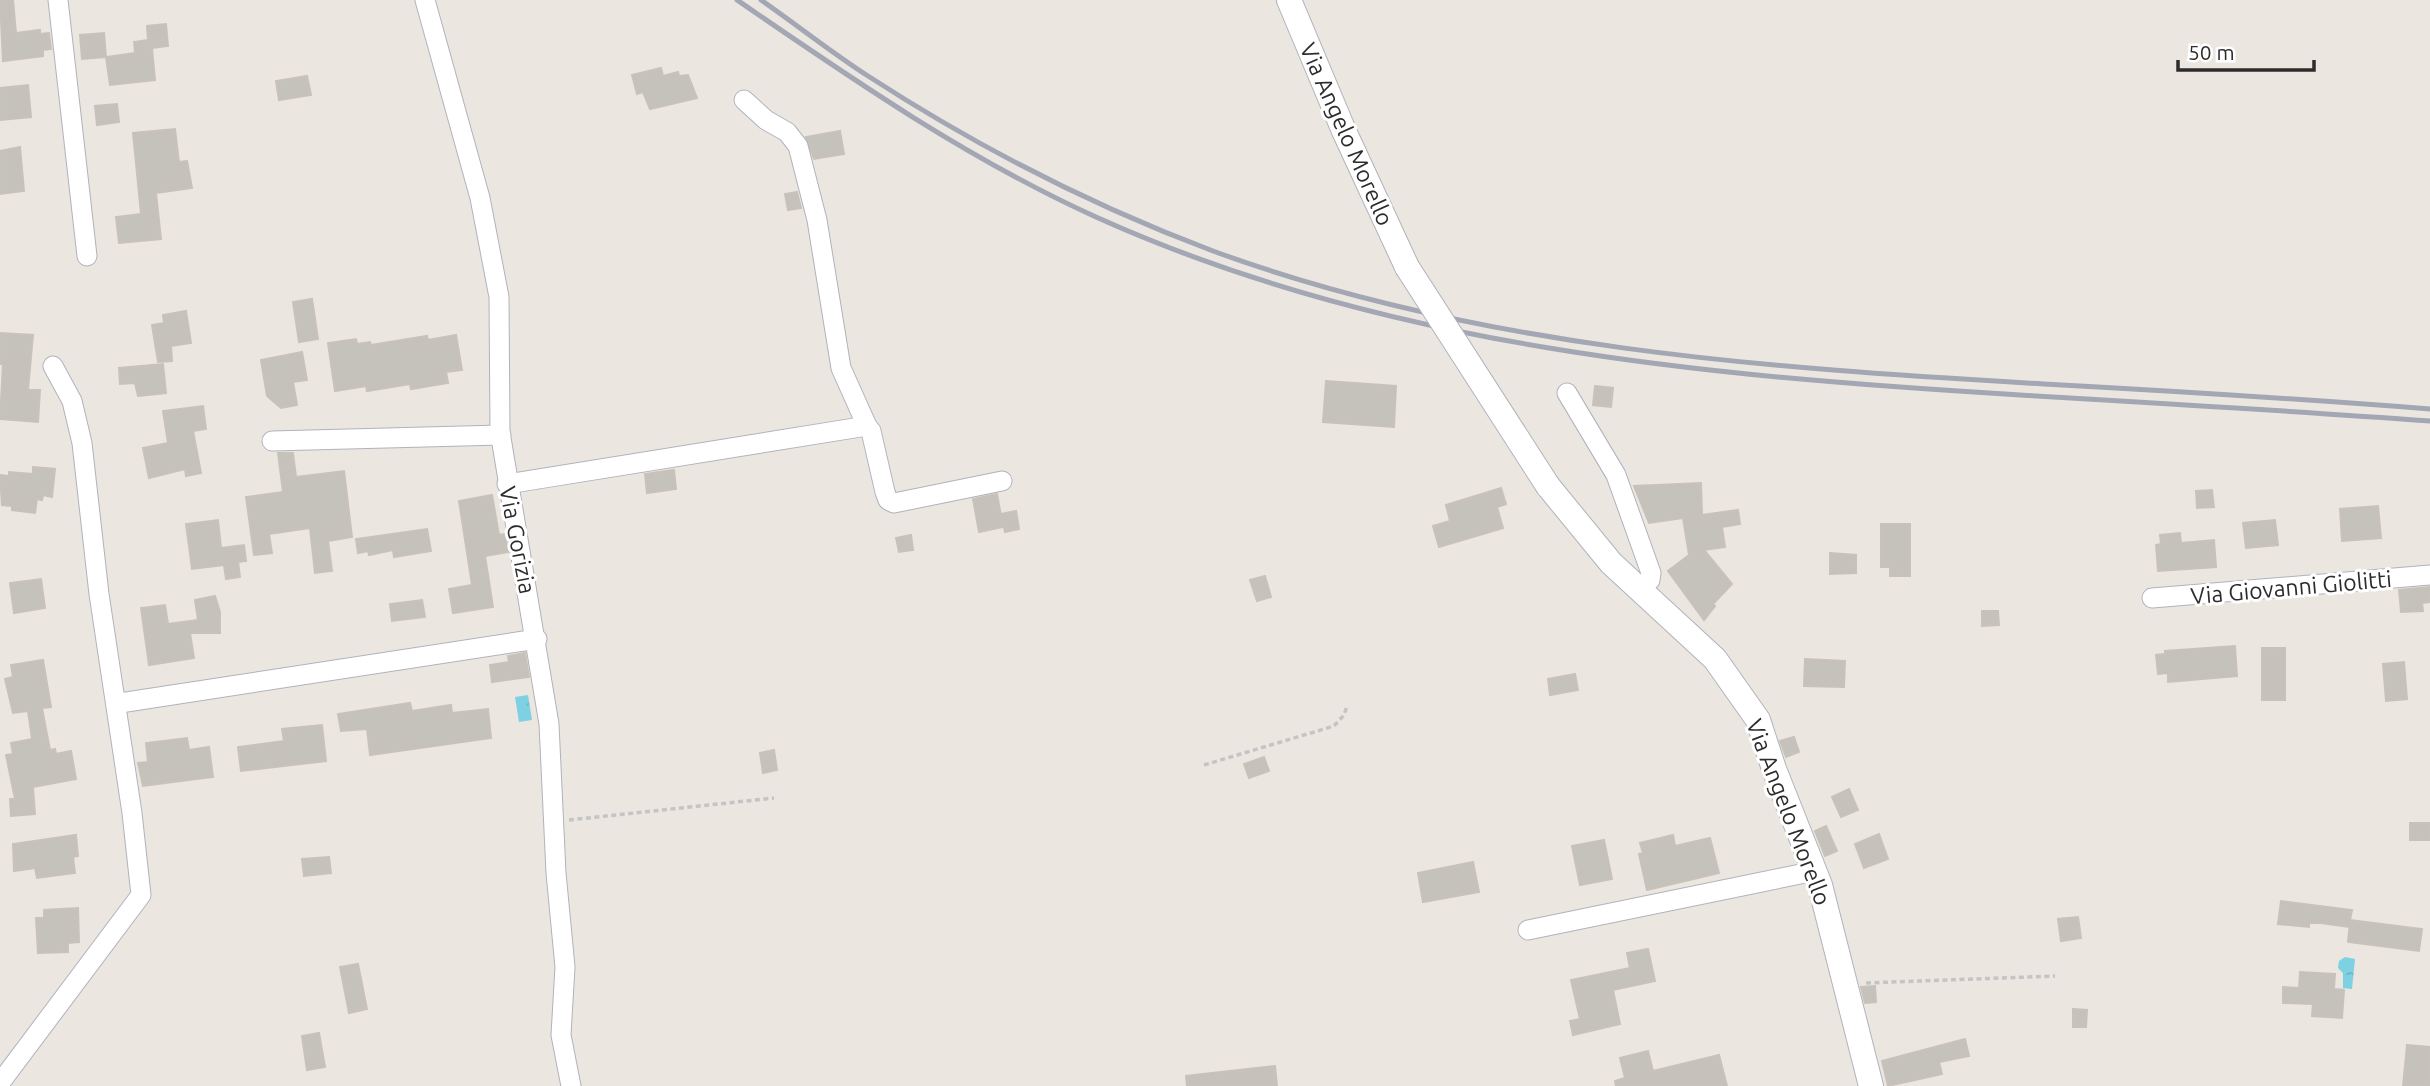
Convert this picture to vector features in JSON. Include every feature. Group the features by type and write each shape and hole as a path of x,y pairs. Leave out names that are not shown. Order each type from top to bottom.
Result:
{"street":[{"path":"58,0 87,256"},
{"name":"Via Gorizia","path":"425,0 480,198 499,297 500,435 537,639 549,724 553,822 565,967 561,1035 571,1086"},
{"name":"Via Angelo Morello","path":"1289,0 1407,267 1548,486 1611,563 1716,659 1758,720 1774,769 1815,871 1847,984 1871,1086"},
{"path":"744,100 766,120 787,132 798,146 817,220 841,368 871,431 888,500 894,503 1002,481"},
{"path":"0,1083 141,895 99,594 82,443 72,401 53,366"},
{"path":"1567,393 1616,475 1651,573 1650,580 1638,588"},
{"path":"507,484 867,426"},
{"path":"272,441 500,435"},
{"name":"Via Giovanni Giolitti","path":"2152,598 2430,576"},
{"path":"120,703 537,639"},
{"path":"1528,930 1815,871"}],"path":[{"path":"1204,765 1334,726 1344,715 1347,705"},
{"path":"553,822 774,798"},
{"path":"1847,984 2055,976"}],"water":[{"path":"528,695 532,720 519,722 515,697"},
{"path":"2345,957 2355,959 2352,989 2343,988 2343,973 2338,968 2339,961"}],"building":[{"path":"0,0 13,0 16,33 40,30 40,34 49,33 51,49 43,50 43,56 3,61"},
{"path":"166,24 168,46 152,48 155,80 110,85 106,57 135,53 134,42 148,40 147,26"},
{"path":"104,33 106,57 82,59 80,35"},
{"path":"661,68 663,76 678,72 679,76 688,75 697,98 650,109 643,92 637,94 632,75"},
{"path":"307,76 311,95 279,100 276,81"},
{"path":"28,85 31,117 0,120 0,88"},
{"path":"117,104 119,122 97,125 95,106"},
{"path":"175,129 179,162 187,161 192,188 156,193 161,239 119,243 116,217 141,214 133,133"},
{"path":"840,131 844,154 814,159 806,137"},
{"path":"20,147 24,191 0,194 0,151"},
{"path":"797,192 801,208 788,210 785,194"},
{"path":"312,299 318,339 299,342 293,302"},
{"path":"186,311 191,343 171,346 172,361 158,362 152,325 164,323 163,315"},
{"path":"0,333 33,335 28,390 40,390 38,422 0,419 3,364 0,364"},
{"path":"456,335 462,370 446,372 448,383 411,389 410,384 367,391 366,386 335,391 328,343 356,339 357,344 370,342 371,345 427,336 428,340"},
{"path":"302,352 307,380 293,382 297,405 281,408 267,396 261,360"},
{"path":"163,364 166,393 138,396 135,383 120,384 119,368"},
{"path":"1326,381 1396,386 1394,427 1323,422"},
{"path":"1595,386 1613,388 1611,407 1593,405"},
{"path":"203,406 206,429 193,431 201,473 186,476 185,469 149,478 143,448 168,443 163,411"},
{"path":"278,453 293,453 296,477 344,471 352,537 328,541 332,571 315,573 310,528 269,534 272,553 254,555 246,497 283,492"},
{"path":"33,467 55,469 52,497 43,495 42,500 37,499 35,513 12,510 12,506 2,505 0,475 9,476 9,472 33,474"},
{"path":"674,470 676,489 647,493 645,474"},
{"path":"1701,483 1702,515 1738,510 1740,524 1722,527 1725,547 1704,550 1732,584 1713,604 1715,606 1704,620 1668,571 1689,555 1683,518 1649,523 1634,486"},
{"path":"1501,488 1506,504 1497,507 1503,528 1439,547 1433,526 1450,521 1446,505"},
{"path":"2212,490 2214,507 2197,508 2196,491"},
{"path":"997,494 1003,527 979,532 973,499"},
{"path":"492,495 499,535 505,534 508,552 485,556 493,607 453,613 449,589 472,585 459,501"},
{"path":"2378,506 2381,538 2342,541 2340,509"},
{"path":"1016,511 1019,529 1005,532 1001,514"},
{"path":"218,520 221,548 244,545 246,561 238,562 240,577 226,579 224,565 192,569 186,524"},
{"path":"2275,520 2278,545 2246,548 2243,523"},
{"path":"1881,524 1910,524 1910,576 1890,576 1890,567 1881,567"},
{"path":"427,529 431,551 394,557 393,550 369,555 368,551 358,553 356,539"},
{"path":"2180,533 2181,543 2214,540 2216,567 2158,571 2156,545 2161,544 2160,535"},
{"path":"911,535 913,550 899,552 896,538"},
{"path":"1830,553 1856,555 1856,573 1830,574"},
{"path":"1265,576 1271,597 1257,601 1250,580"},
{"path":"41,579 45,608 14,613 10,583"},
{"path":"2430,587 2430,602 2422,603 2423,611 2401,612 2399,590"},
{"path":"215,596 220,612 220,633 190,633 194,658 149,665 141,608 165,605 168,624 198,620 195,600"},
{"path":"422,600 425,617 392,621 390,604"},
{"path":"1982,611 1998,611 1999,625 1982,626"},
{"path":"2235,646 2237,676 2168,682 2168,673 2158,674 2156,655 2165,654 2165,651"},
{"path":"2262,648 2285,648 2285,700 2262,700"},
{"path":"525,653 529,677 492,682 490,665 509,662 508,656"},
{"path":"1805,659 1845,661 1844,687 1804,686"},
{"path":"43,660 51,707 42,708 50,750 55,749 56,754 71,751 76,779 33,787 35,814 11,816 10,799 15,799 6,755 13,754 11,743 32,739 28,711 13,713 5,679 13,677 11,665"},
{"path":"2404,662 2407,699 2386,701 2383,664"},
{"path":"1575,674 1578,690 1550,695 1548,679"},
{"path":"410,703 412,711 451,705 452,713 488,709 491,738 370,755 367,729 341,731 338,714"},
{"path":"322,725 326,761 241,771 238,747 284,741 282,729"},
{"path":"1794,737 1799,752 1786,757 1780,741"},
{"path":"187,738 189,750 209,747 213,777 143,786 138,763 148,762 146,743"},
{"path":"774,750 777,770 763,773 760,753"},
{"path":"1264,757 1269,771 1249,778 1244,764"},
{"path":"1849,789 1858,810 1841,817 1832,797"},
{"path":"2410,823 2430,823 2430,840 2410,840"},
{"path":"1826,826 1837,851 1825,856 1815,831"},
{"path":"1879,834 1888,859 1864,868 1855,844"},
{"path":"76,835 78,856 73,857 75,873 37,878 35,868 14,871 13,844"},
{"path":"1673,835 1675,846 1710,838 1719,873 1647,890 1639,854 1643,853 1640,843"},
{"path":"1604,840 1612,879 1580,885 1572,846"},
{"path":"329,857 331,873 304,876 302,859"},
{"path":"1473,862 1479,892 1423,902 1418,873"},
{"path":"2281,901 2352,910 2350,920 2422,929 2419,951 2348,942 2349,927 2321,923 2309,923 2309,927 2278,924"},
{"path":"78,908 79,942 68,943 68,952 38,953 36,918 44,918 44,910"},
{"path":"2078,917 2081,938 2061,941 2058,919"},
{"path":"1648,949 1655,981 1613,990 1620,1024 1573,1035 1570,1021 1580,1019 1571,980 1630,968 1627,953"},
{"path":"358,964 367,1009 349,1013 340,967"},
{"path":"2300,972 2335,974 2334,989 2344,990 2342,1018 2312,1016 2313,1004 2283,1003 2283,987 2299,988"},
{"path":"1875,986 1876,1002 1865,1003 1861,987"},
{"path":"2073,1009 2087,1010 2086,1027 2073,1027"},
{"path":"319,1033 325,1067 307,1070 302,1036"},
{"path":"1965,1039 1969,1056 1939,1062 1942,1074 1888,1086 1882,1061"},
{"path":"2407,1045 2430,1047 2430,1086 2403,1086"},
{"path":"1648,1051 1653,1071 1719,1055 1727,1086 1616,1086 1615,1081 1625,1078 1620,1058"},
{"path":"1275,1066 1277,1086 1187,1086 1186,1076"}],"railway":[{"path":"737,0 867,88 956,144 1096,217 1206,261 1319,297 1433,326 1549,348 1784,378 2430,421"},
{"path":"761,0 855,67 951,127 1036,173 1124,215 1213,251 1313,284 1415,310 1623,348 1728,360 1939,378 2430,409"}]}
